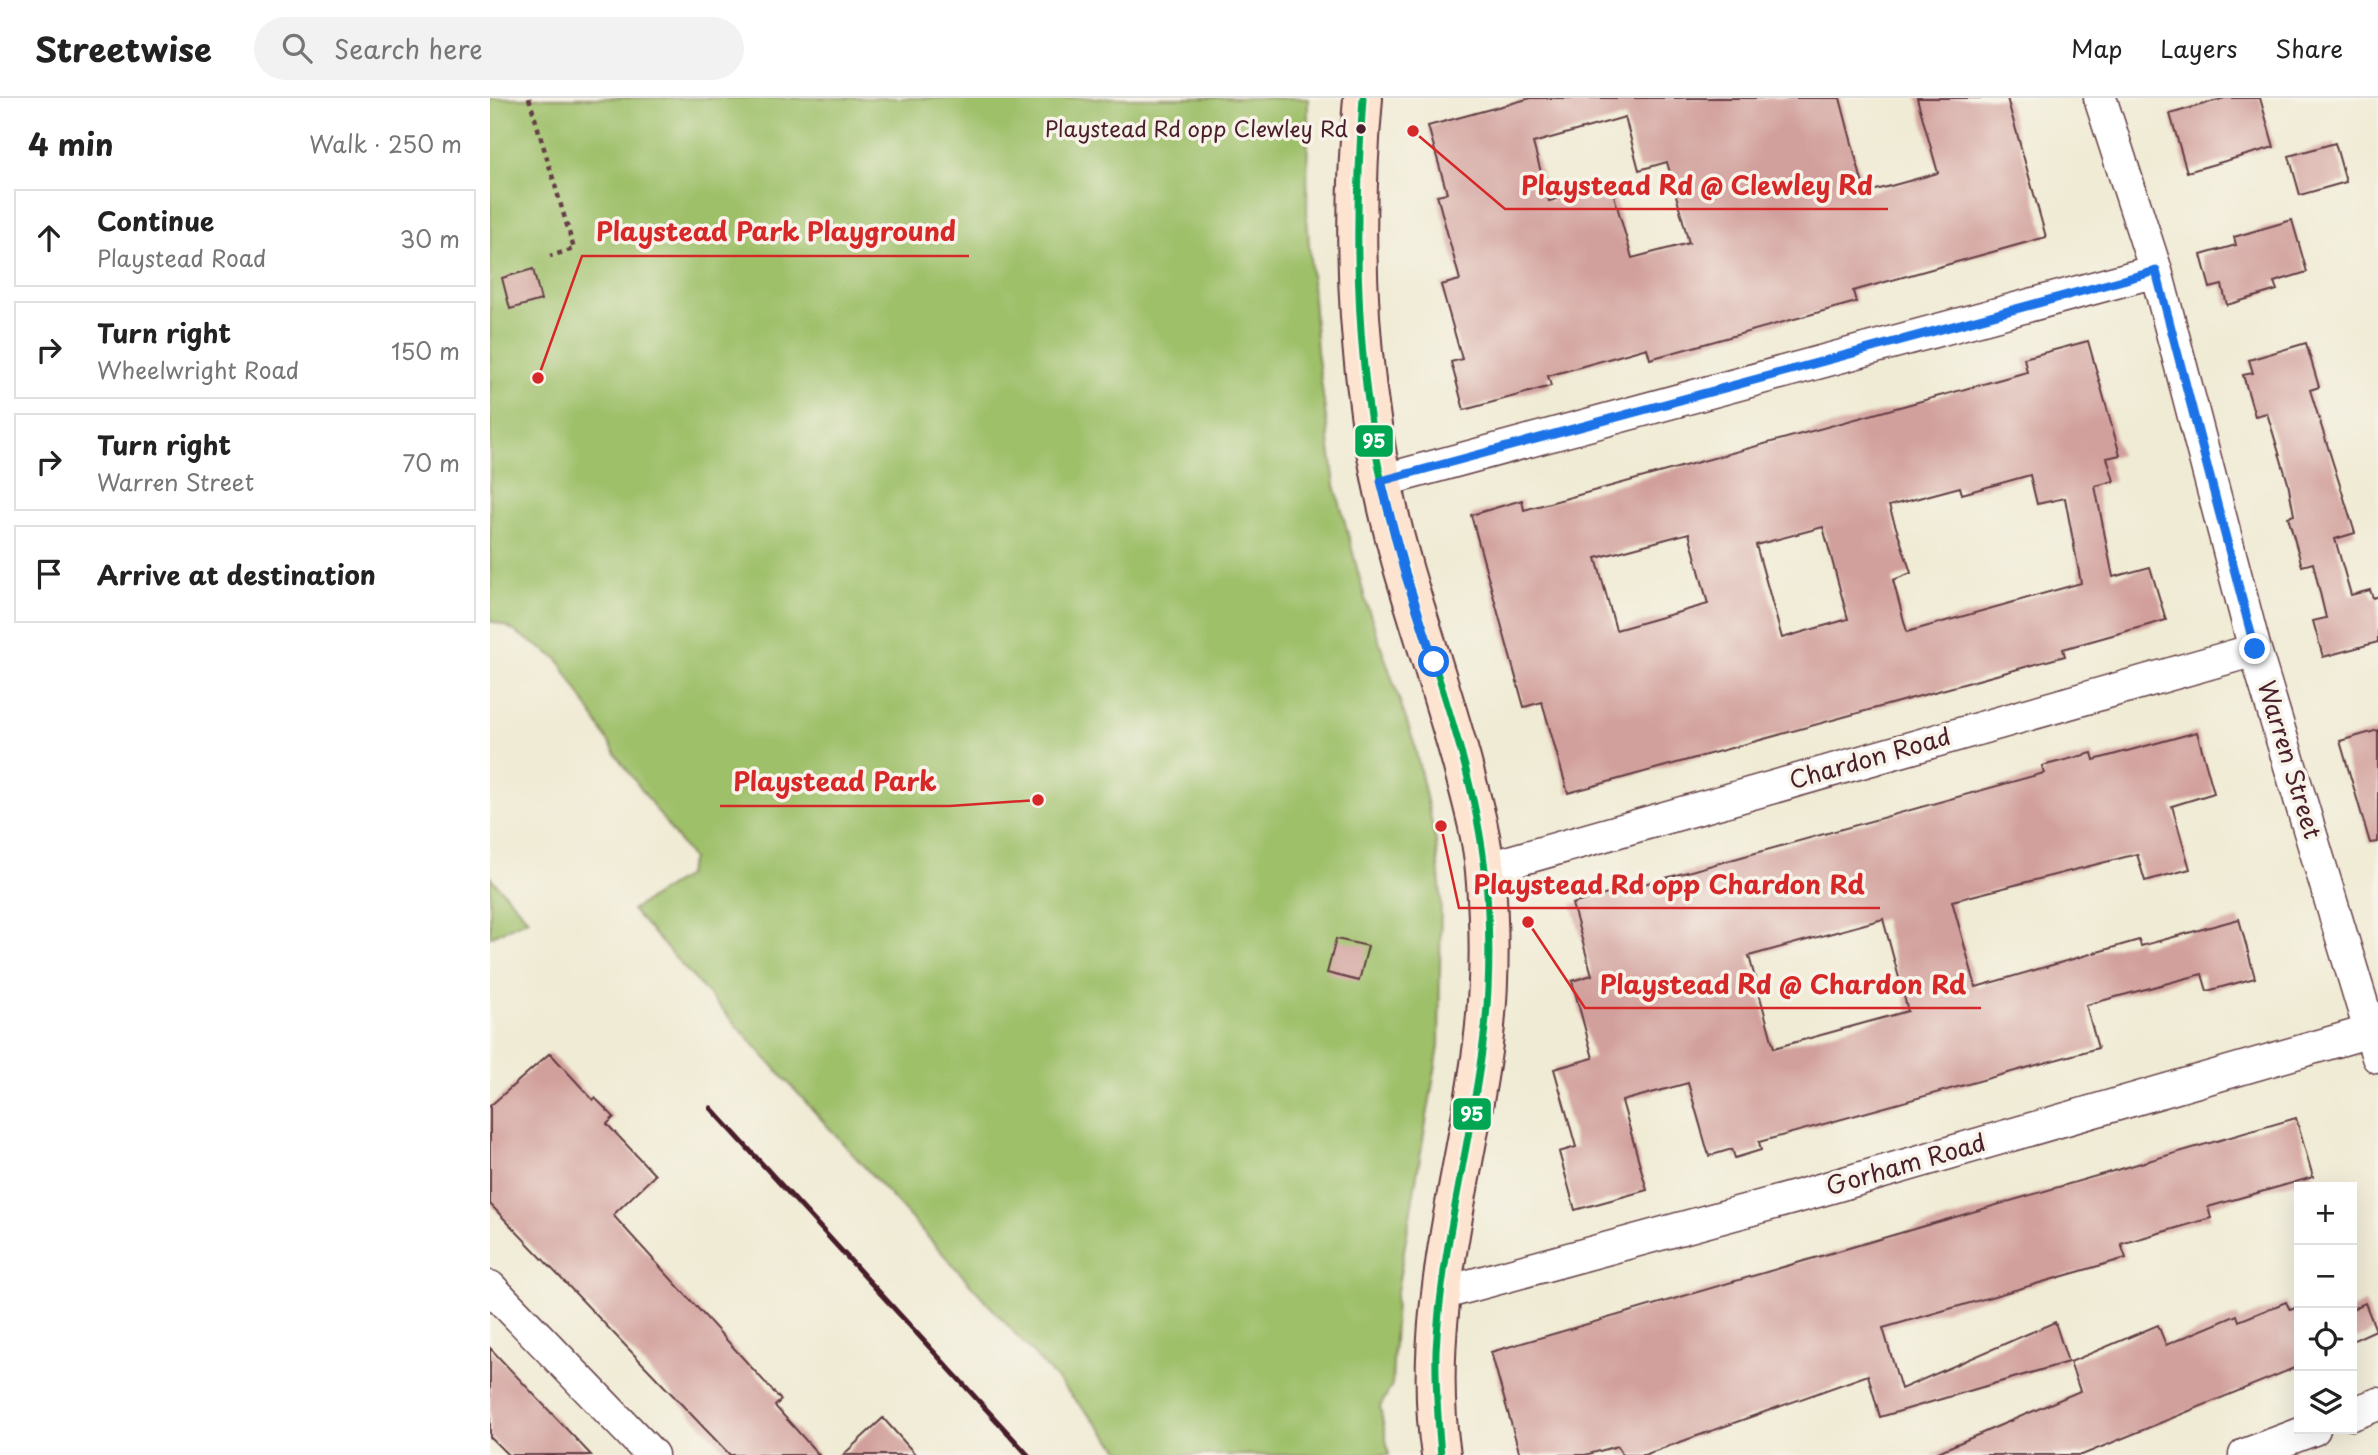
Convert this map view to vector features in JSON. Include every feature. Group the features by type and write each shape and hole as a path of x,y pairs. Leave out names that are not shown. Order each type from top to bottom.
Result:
{"main road":[{"path":"1363,98 1356,170 1357,260 1363,370 1381,481 1404,570 1434,662 1472,801 1485,869 1487,949 1483,1041 1440,1294 1435,1361 1437,1426 1441,1455"}],"street":[{"name":"Warren Street","path":"2100,98 2156,271 2255,649 2375,1044"},
{"path":"1381,481 2156,271"},
{"name":"Chardon Road","path":"1485,869 2255,649"},
{"name":"Gorham Road","path":"1440,1294 2375,1044"},
{"path":"490,1287 652,1455"},
{"path":"2357,1412 2378,1404"},
{"path":"2245,1455 2301,1434"}],"path":[{"path":"529,98 574,249 550,256"}],"green space":[{"path":"490,98 1308,98 1307,218 1317,351 1335,485 1366,602 1414,743 1436,842 1441,895 1439,1047 1396,1297 1392,1385 1380,1407 1389,1455 1125,1455 632,910 686,876 692,859 619,759 558,659 506,626 490,621"},
{"path":"490,877 528,919 490,937"}],"building":[{"path":"1531,98 1840,98 1865,193 1938,173 1917,98 2007,98 2046,237 1853,291 1856,302 1650,359 1647,348 1548,376 1551,386 1464,410 1451,362 1462,359 1441,285 1460,280 1437,195 1447,193 1428,126","holes":["1625,117 1639,170 1667,162 1689,243 1632,258 1611,185 1549,201 1533,143"]},
{"path":"2225,98 2260,98 2274,147 2187,172 2170,114"},
{"path":"2335,143 2346,182 2300,195 2289,156"},
{"path":"2292,220 2307,272 2274,282 2277,290 2227,305 2222,285 2210,288 2201,255 2236,245 2234,237"},
{"path":"533,269 541,300 510,309 502,278"},
{"path":"2088,341 2120,455 2107,458 2114,481 2095,486 2113,577 2150,567 2166,620 2063,649 2065,656 1568,793 1542,702 1524,707 1471,515 1522,500 1524,510 2027,372 2024,358","holes":["2030,475 2037,504 2065,498 2081,583 1907,632 1893,580 1911,573 1889,506 1960,487 1962,494","1823,527 1848,619 1782,638 1756,545","1689,533 1708,604 1616,630 1596,558"]},
{"path":"2306,343 2319,387 2310,390 2355,533 2335,539 2351,595 2370,590 2373,598 2378,596 2378,642 2323,657 2313,621 2326,618 2313,563 2302,566 2288,517 2294,515 2288,483 2267,413 2255,416 2243,375 2253,373 2249,360"},
{"path":"2378,730 2378,842 2370,843 2340,741"},
{"path":"2197,732 2214,793 2172,806 2190,869 2145,881 2137,854 1952,901 1976,987 2139,940 2141,946 2239,919 2255,978 2207,991 2202,974 2086,1005 2098,1048 1759,1142 1761,1150 1735,1158 1732,1149 1709,1156 1688,1083 1622,1101 1647,1190 1575,1210 1559,1152 1576,1147 1554,1069 1593,1058 1572,981 1592,975 1572,904 2044,773 2042,766 2092,753 2094,760","holes":["1883,919 1908,1011 1774,1048 1749,956"]},
{"path":"1336,939 1368,946 1359,981 1327,973"},
{"path":"550,1053 593,1100 595,1098 614,1117 607,1124 655,1175 613,1215 781,1400 775,1406 819,1455 730,1455 490,1204 490,1106"},
{"path":"2296,1118 2313,1177 2208,1207 2211,1218 2121,1244 2126,1258 1883,1328 1901,1389 2055,1322 2068,1362 1880,1417 1868,1375 1644,1455 1622,1455 1618,1446 1585,1455 1520,1455 1491,1352"},
{"path":"2286,1302 2290,1310 2294,1309 2294,1368 2082,1455 1931,1455 2080,1391 2070,1362 2158,1325 2166,1345 2237,1315 2239,1321"},
{"path":"2365,1303 2376,1330 2357,1339 2357,1308"},
{"path":"490,1348 591,1455 508,1455 490,1437"},
{"path":"883,1418 916,1455 843,1455"}],"railway":[{"path":"711,1108 1028,1455"}],"transit line":[{"name":"95","path":"1363,98 1358,203 1360,309 1363,361 1378,465 1403,563 1461,750 1482,844 1487,892 1489,968 1485,1025 1439,1312 1436,1377 1441,1455"}],"place":[{"name":"Playstead Rd opp Clewley Rd","path":"1361,129"},
{"name":"Playstead Rd @ Clewley Rd","path":"1413,131"},
{"name":"Playstead Park Playground","path":"538,378"},
{"name":"Playstead Park","path":"1038,800"},
{"name":"Playstead Rd opp Chardon Rd","path":"1441,826"},
{"name":"Playstead Rd @ Chardon Rd","path":"1528,922"}],"route":[{"path":"1434,662 1404,570 1381,481 2156,271 2255,649"}]}
